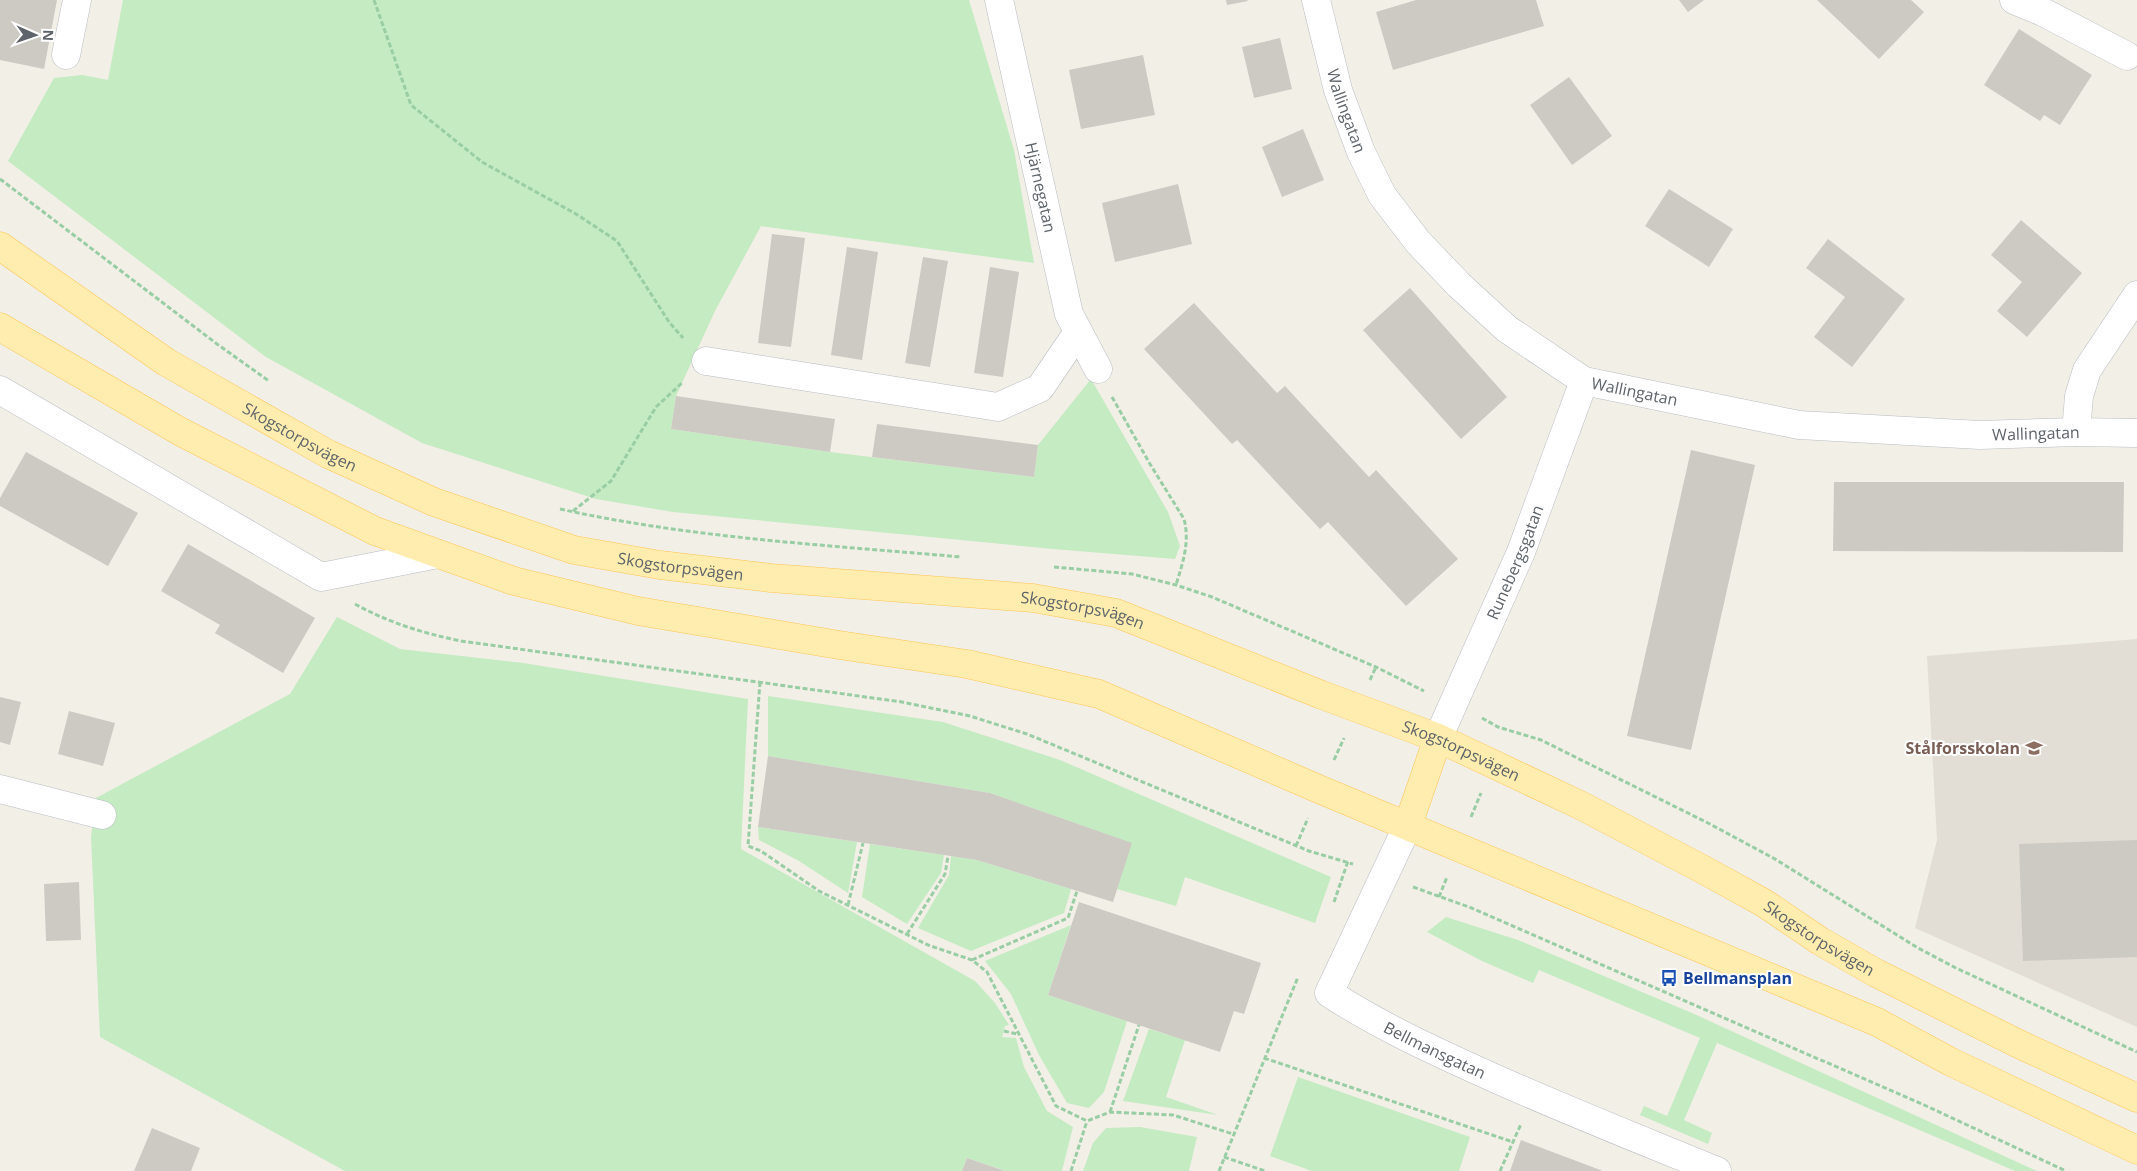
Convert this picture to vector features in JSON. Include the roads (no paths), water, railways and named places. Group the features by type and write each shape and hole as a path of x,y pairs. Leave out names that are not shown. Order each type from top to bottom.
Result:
{"main road":[{"name":"Skogstorpsvägen","path":"0,246 166,362 328,454 434,502 574,550 660,566 771,578 1033,598 1116,613 1438,738 1582,806 1764,903 1820,941 1876,973 2024,1046 2137,1098"},
{"path":"0,327 199,441 375,531 514,581 638,611 839,645 967,664 1099,694 1321,790 1877,1022 1951,1062 2137,1150"},
{"path":"1408,825 1438,738"}],"street":[{"path":"66,55 77,0"},
{"name":"Hjärnegatan","path":"1000,0 1069,314 1098,369"},
{"name":"Wallingatan","path":"1316,0 1338,90 1361,152 1382,194 1418,242 1460,285 1507,328 1584,381 1800,425 1980,435 2076,432 2137,433"},
{"path":"2014,0 2043,12 2134,59"},
{"path":"2076,432 2079,396 2087,370 2137,296"},
{"path":"706,362 998,407 1040,388 1078,332"},
{"name":"Runebergsgatan","path":"1438,738 1521,552 1584,381"},
{"path":"0,390 321,578 438,554"},
{"path":"0,789 102,815"},
{"name":"Bellmansgatan","path":"1408,825 1329,993 1359,1013 1425,1048 1533,1096 1717,1171"}],"place":[{"name":"Stålforsskolan","path":"2034,748"},
{"name":"Bellmansplan","path":"1669,978"}]}
